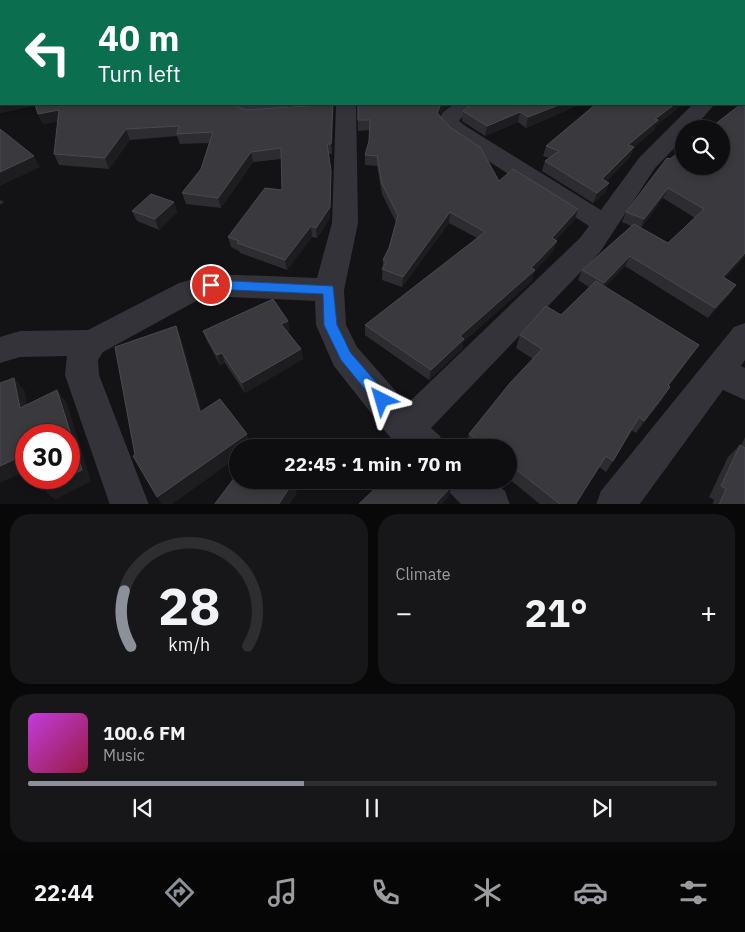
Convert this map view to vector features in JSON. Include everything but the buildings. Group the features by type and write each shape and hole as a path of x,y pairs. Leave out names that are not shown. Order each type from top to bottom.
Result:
{"street":[{"path":"244,105 248,112 299,107"},
{"path":"340,105 347,178 345,223 329,290 331,325 346,356 417,438 590,245 647,163 704,105"},
{"path":"467,105 452,114 448,122 459,132 605,224"},
{"path":"0,350 20,344 92,342 189,291 211,285 329,290"},
{"path":"616,504 732,378 745,336"},
{"path":"92,342 82,358 82,375 130,504"},
{"path":"474,489 491,504"}],"route":[{"path":"211,285 329,290 331,325 338,341 346,356 382,400"}]}
